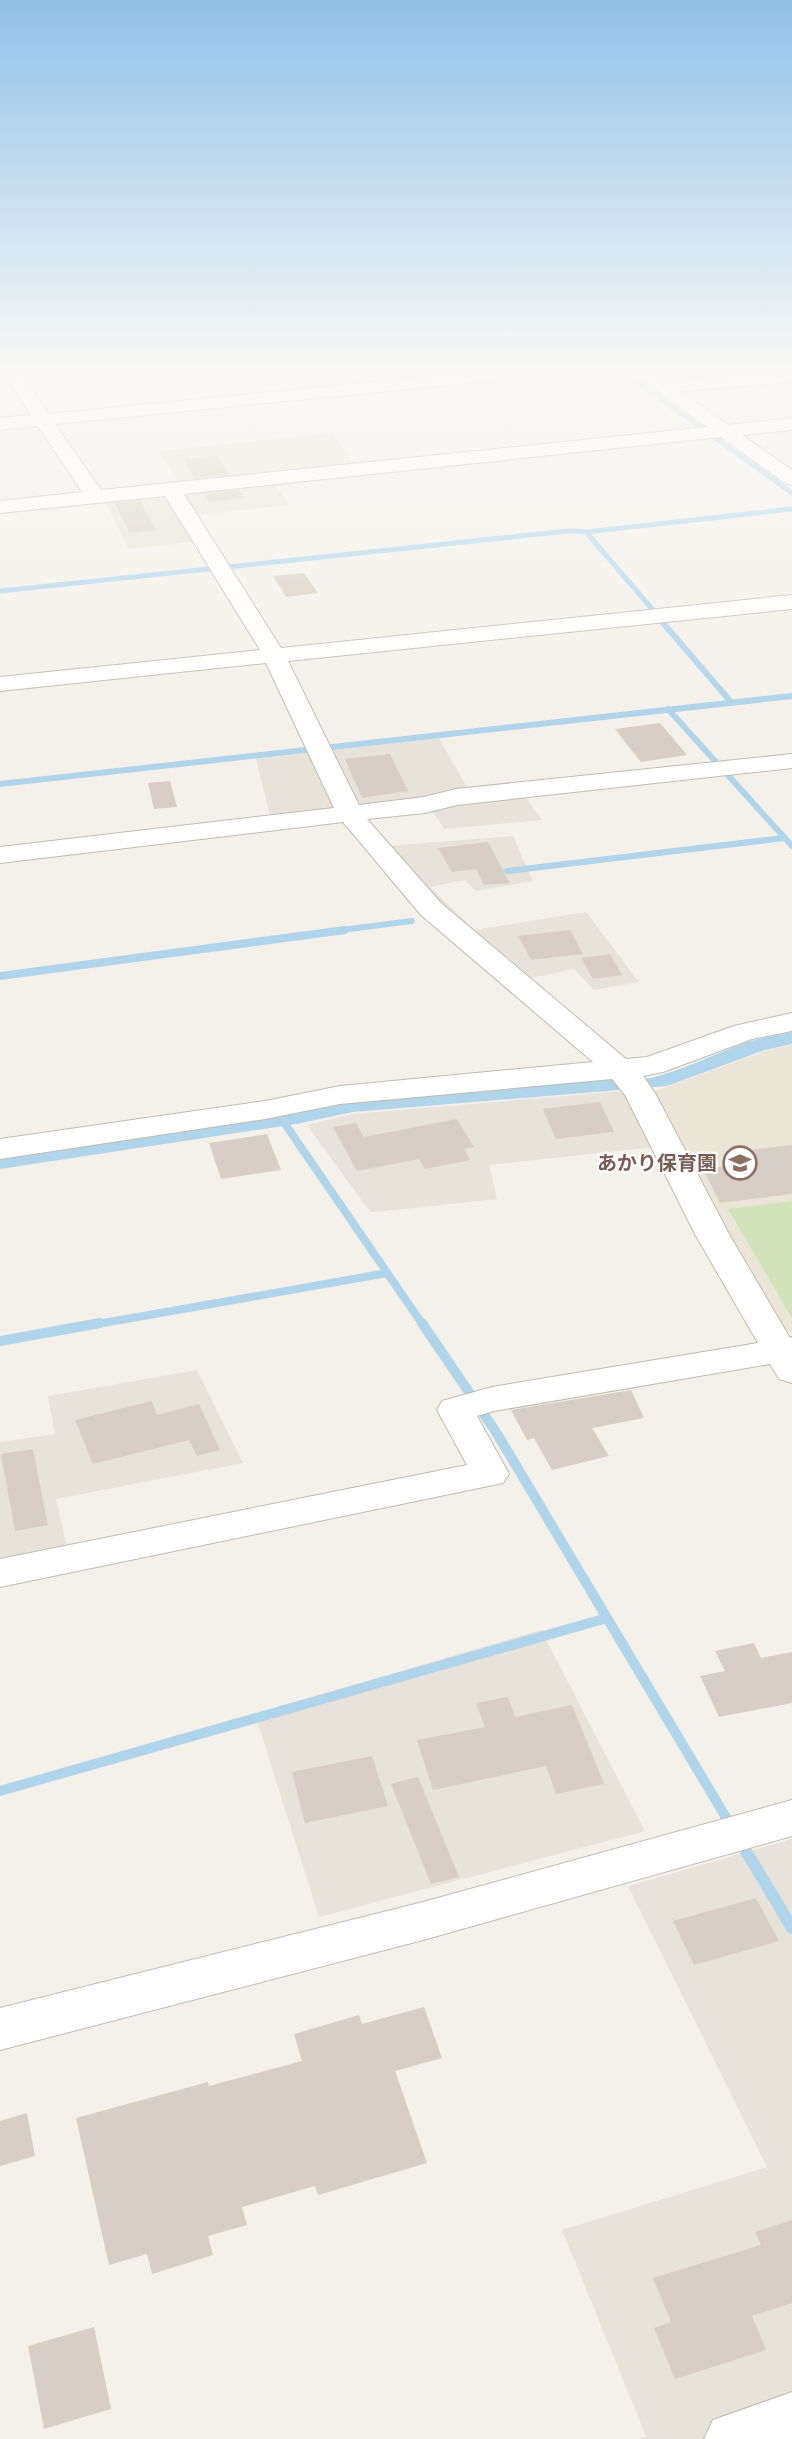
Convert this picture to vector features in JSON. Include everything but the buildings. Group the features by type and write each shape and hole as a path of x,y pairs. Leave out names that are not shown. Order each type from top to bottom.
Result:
{"street":[{"path":"85,482 95,497"},
{"path":"0,507 239,482"},
{"path":"0,1573 490,1474 455,1410 478,1403 788,1357 713,1236 630,1080 431,909 350,814 274,655 171,489"},
{"path":"0,684 792,602"},
{"path":"0,855 425,805 456,797 792,761"},
{"path":"0,1149 265,1110 340,1095 630,1080 652,1066 744,1032 792,1022"},
{"path":"0,2029 423,1921 757,1828"},
{"path":"732,2439 792,2420"}],"shaded area":[{"path":"178,482 210,482 180,485"},
{"path":"273,483 290,505 196,515 211,540 129,549 104,501"},
{"path":"439,738 468,789 517,786 542,820 444,829 432,810 366,818 387,846 513,836 533,881 476,891 465,880 430,887 474,930 586,912 639,982 594,990 574,969 527,979 346,819 273,827 256,759"},
{"name":"あかり保育園","path":"792,1045 792,1333 783,1329 724,1234 652,1092 769,1050"},
{"path":"625,1091 654,1147 489,1165 497,1199 385,1211 370,1212 307,1125 352,1114"},
{"path":"197,1370 243,1463 56,1499 71,1565 0,1580 0,1442 55,1434 48,1396"},
{"path":"541,1630 645,1831 319,1917 255,1714"},
{"path":"792,1839 792,2439 639,2439 646,2436 562,2230 767,2167 628,1886"}],"green space":[{"path":"792,1201 792,1318 728,1209"}],"water":[{"path":"792,1032 792,1044 765,1050 667,1086 353,1112 296,1124 0,1169 0,1158 288,1115 346,1103 611,1079 627,1081 644,1079 681,1069 751,1041"}],"waterway":[{"path":"776,482 792,493"},
{"path":"586,532 792,509"},
{"path":"0,591 568,531 586,532"},
{"path":"586,532 660,618"},
{"path":"658,617 731,702"},
{"path":"669,710 792,696"},
{"path":"0,784 669,710"},
{"path":"669,710 792,846"},
{"path":"507,871 784,838"},
{"path":"333,931 412,921"},
{"path":"0,976 345,930"},
{"path":"283,1121 423,1325"},
{"path":"92,1325 387,1273"},
{"path":"0,1341 100,1323"},
{"path":"422,1323 496,1432 727,1819"},
{"path":"0,1791 607,1618"},
{"path":"726,1818 732,1827"},
{"path":"740,1841 792,1928"}],"place":[{"name":"あかり保育園","path":"740,1163"}]}
